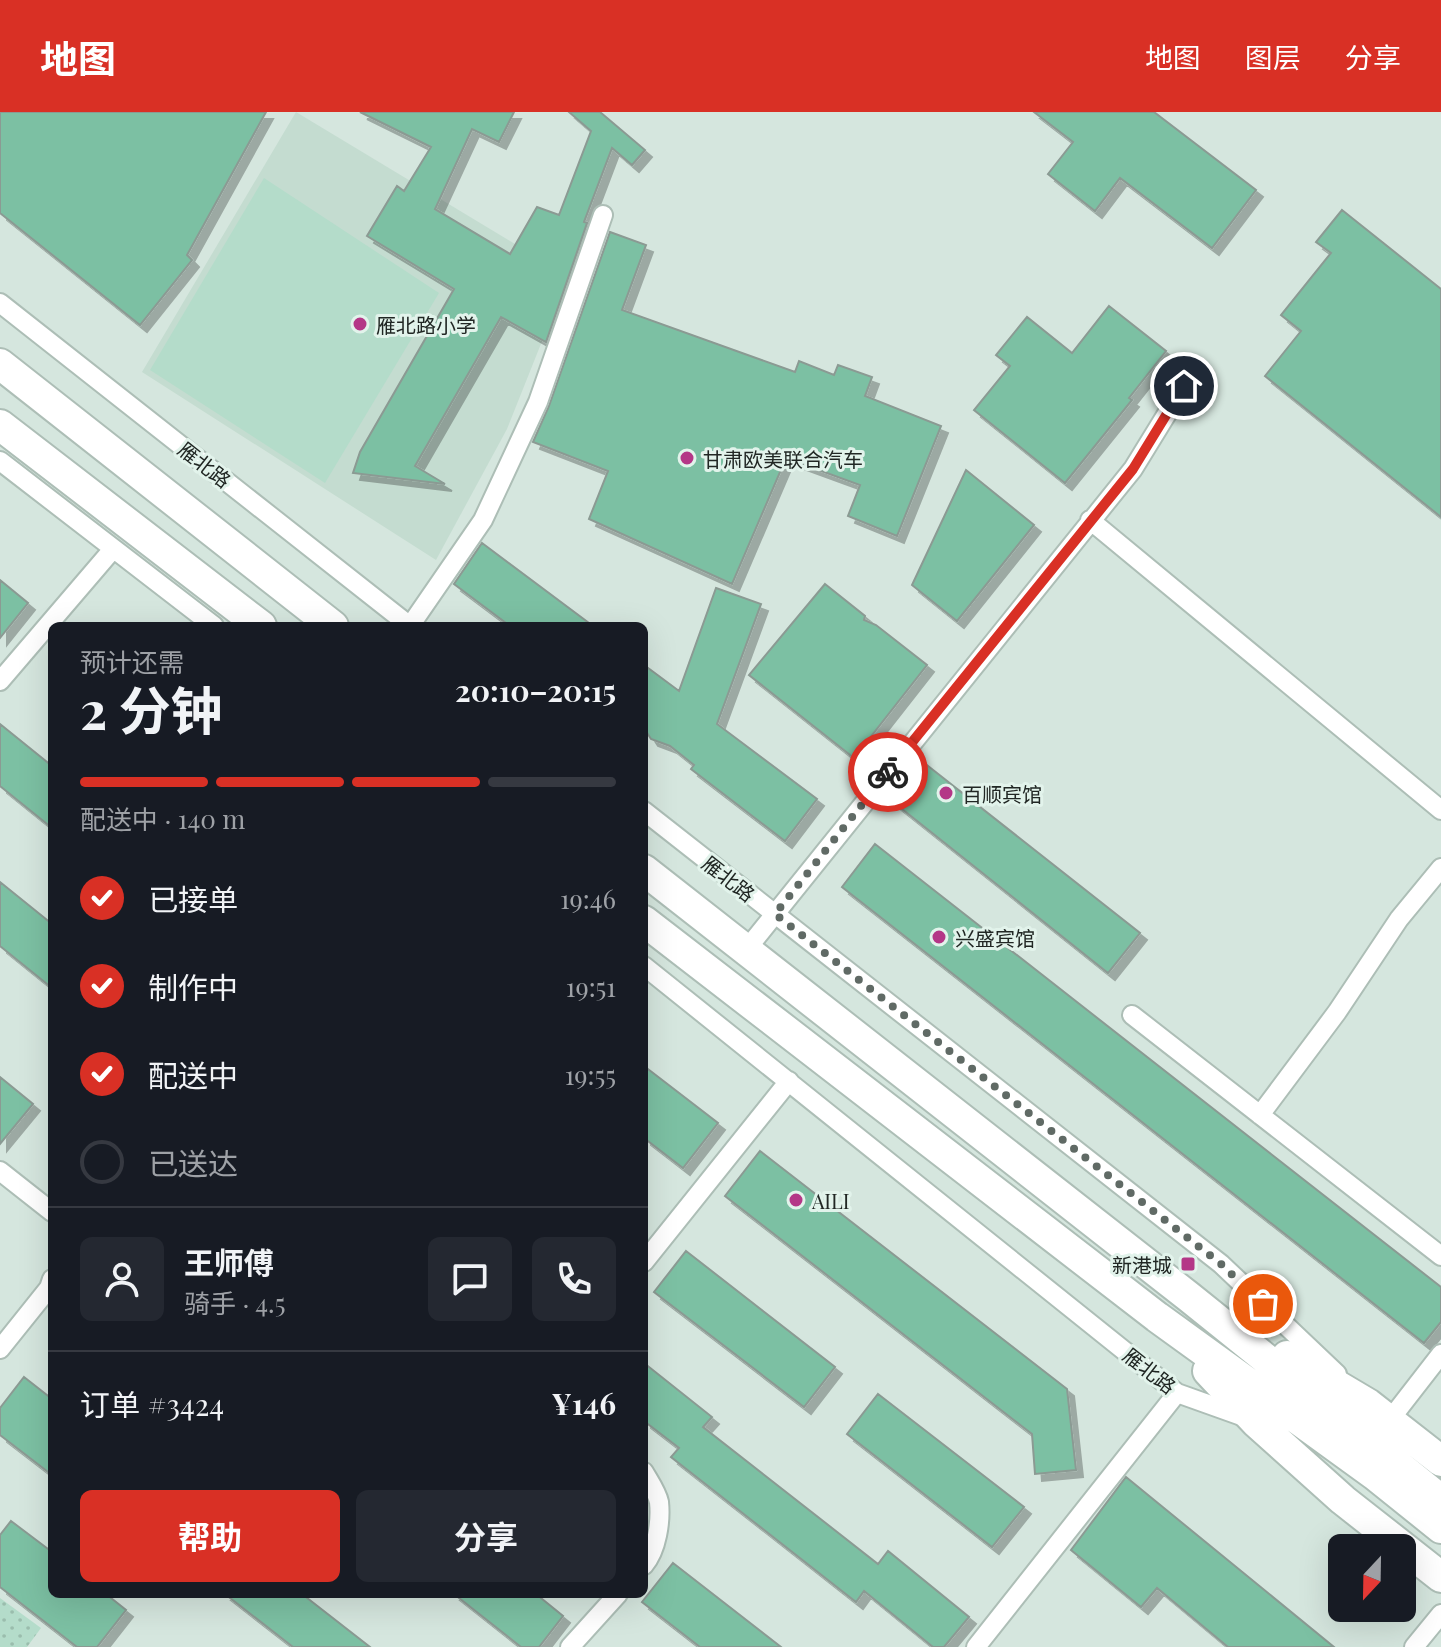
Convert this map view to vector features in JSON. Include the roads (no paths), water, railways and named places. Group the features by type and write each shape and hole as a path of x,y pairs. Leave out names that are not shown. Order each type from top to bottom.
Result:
{"main road":[{"path":"0,364 328,622"},
{"path":"0,425 256,622"},
{"path":"648,873 1189,1297 1382,1467 1441,1528"},
{"path":"648,924 1157,1317 1382,1467 1441,1500"},
{"path":"1189,1297 1378,1412 1441,1461"},
{"path":"1157,1317 1256,1422 1343,1500 1441,1577"}],"street":[{"path":"413,622 483,520 514,454 538,402 603,215"},
{"name":"雁北路","path":"0,303 405,622"},
{"path":"746,950 1133,469 1184,386"},
{"path":"0,461 209,622"},
{"path":"1090,520 1441,810"},
{"path":"51,622 113,549"},
{"path":"0,681 48,625"},
{"name":"雁北路","path":"648,814 1221,1264 1378,1412"},
{"path":"1260,1115 1337,1012 1399,919 1441,868"},
{"name":"雁北路","path":"648,969 1177,1393 1256,1422"},
{"path":"1132,1015 1441,1256"},
{"path":"648,1257 789,1081"},
{"path":"0,1171 48,1209"},
{"path":"0,1349 48,1289"},
{"path":"1378,1412 1441,1354"},
{"path":"976,1647 1177,1393"},
{"path":"648,1479 659,1499 657,1538 648,1560"},
{"path":"570,1647 614,1598"},
{"path":"1414,1647 1441,1614"}],"place":[{"name":"雁北路小学","path":"360,324"},
{"name":"甘肃欧美联合汽车","path":"687,458"},
{"name":"百顺宾馆","path":"946,793"},
{"name":"兴盛宾馆","path":"939,937"},
{"name":"AILI","path":"796,1200"},
{"name":"新港城","path":"1188,1264"}]}
